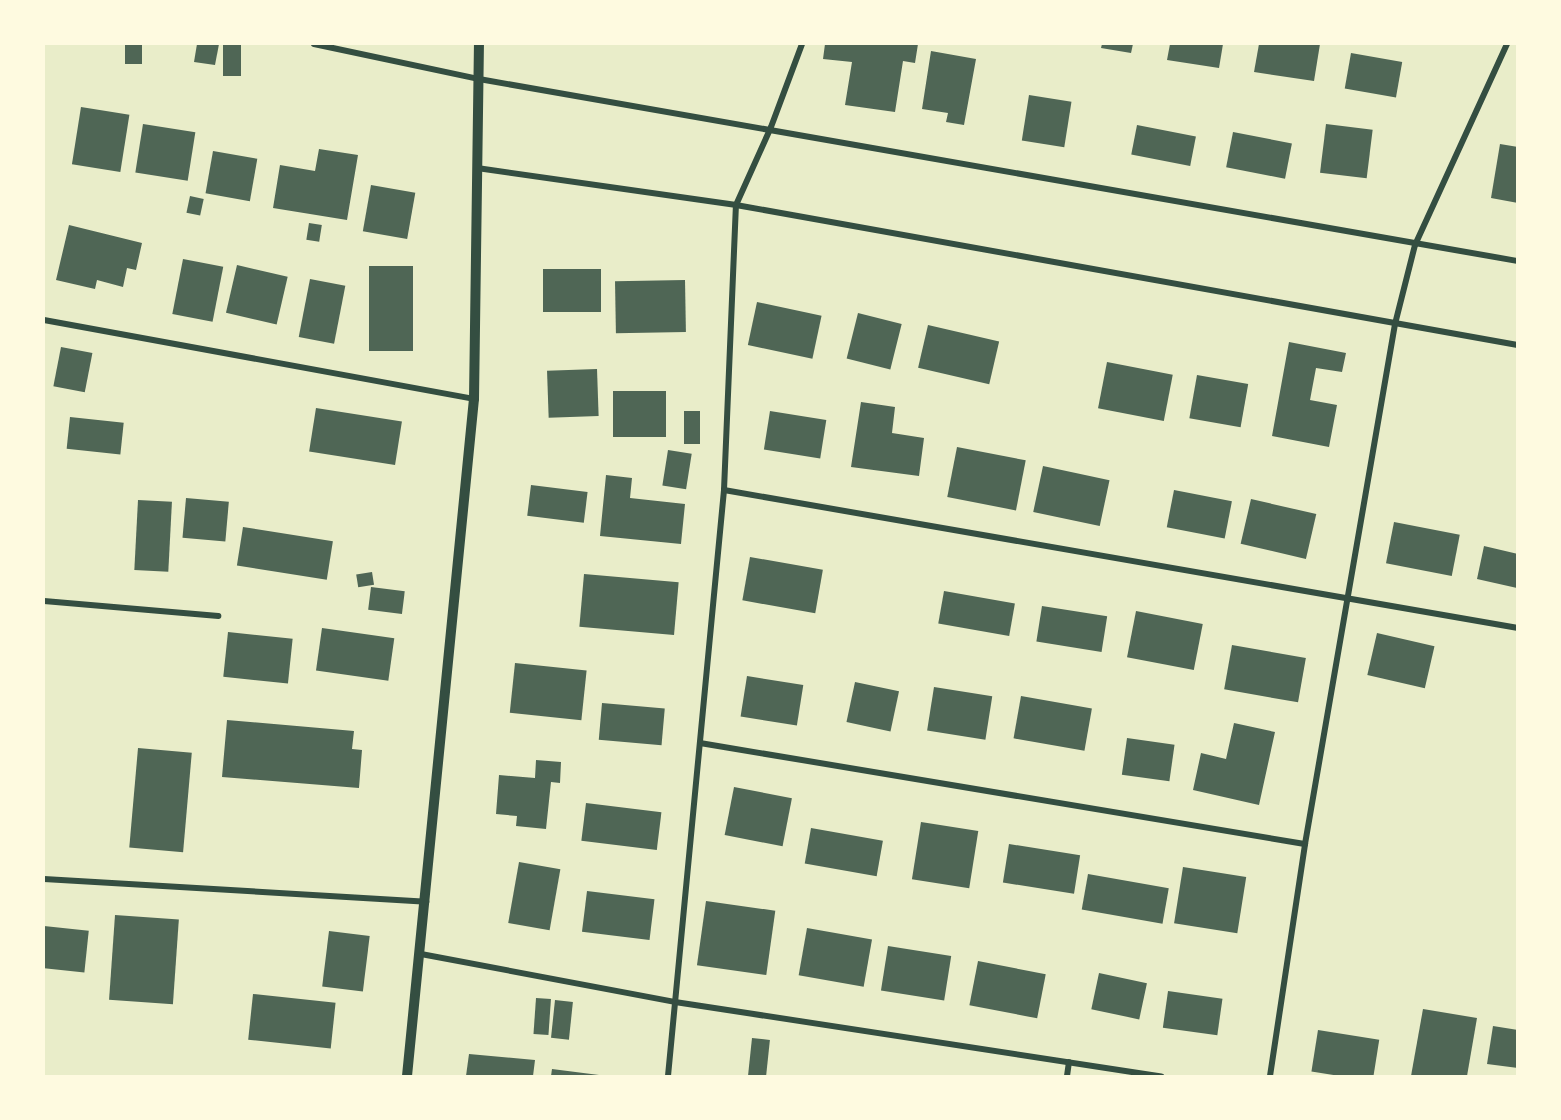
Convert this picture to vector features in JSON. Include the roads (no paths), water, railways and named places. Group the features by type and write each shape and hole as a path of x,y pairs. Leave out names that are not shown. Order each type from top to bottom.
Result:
{"street":[{"path":"314,44 480,79 771,127 1415,245 1518,261"},
{"path":"407,1077 421,954 474,399 475,168 480,44"},
{"path":"668,1077 724,490 736,205 771,127 802,44"},
{"path":"1270,1077 1305,844 1350,598 1395,324 1415,245 1507,44"},
{"path":"475,168 736,205 1518,345"},
{"path":"44,320 474,399"},
{"path":"724,490 1518,628"},
{"path":"44,601 218,616"},
{"path":"700,743 1305,844"},
{"path":"44,879 426,902"},
{"path":"421,954 675,1002 1161,1077"},
{"path":"1067,1077 1069,1062"}]}
